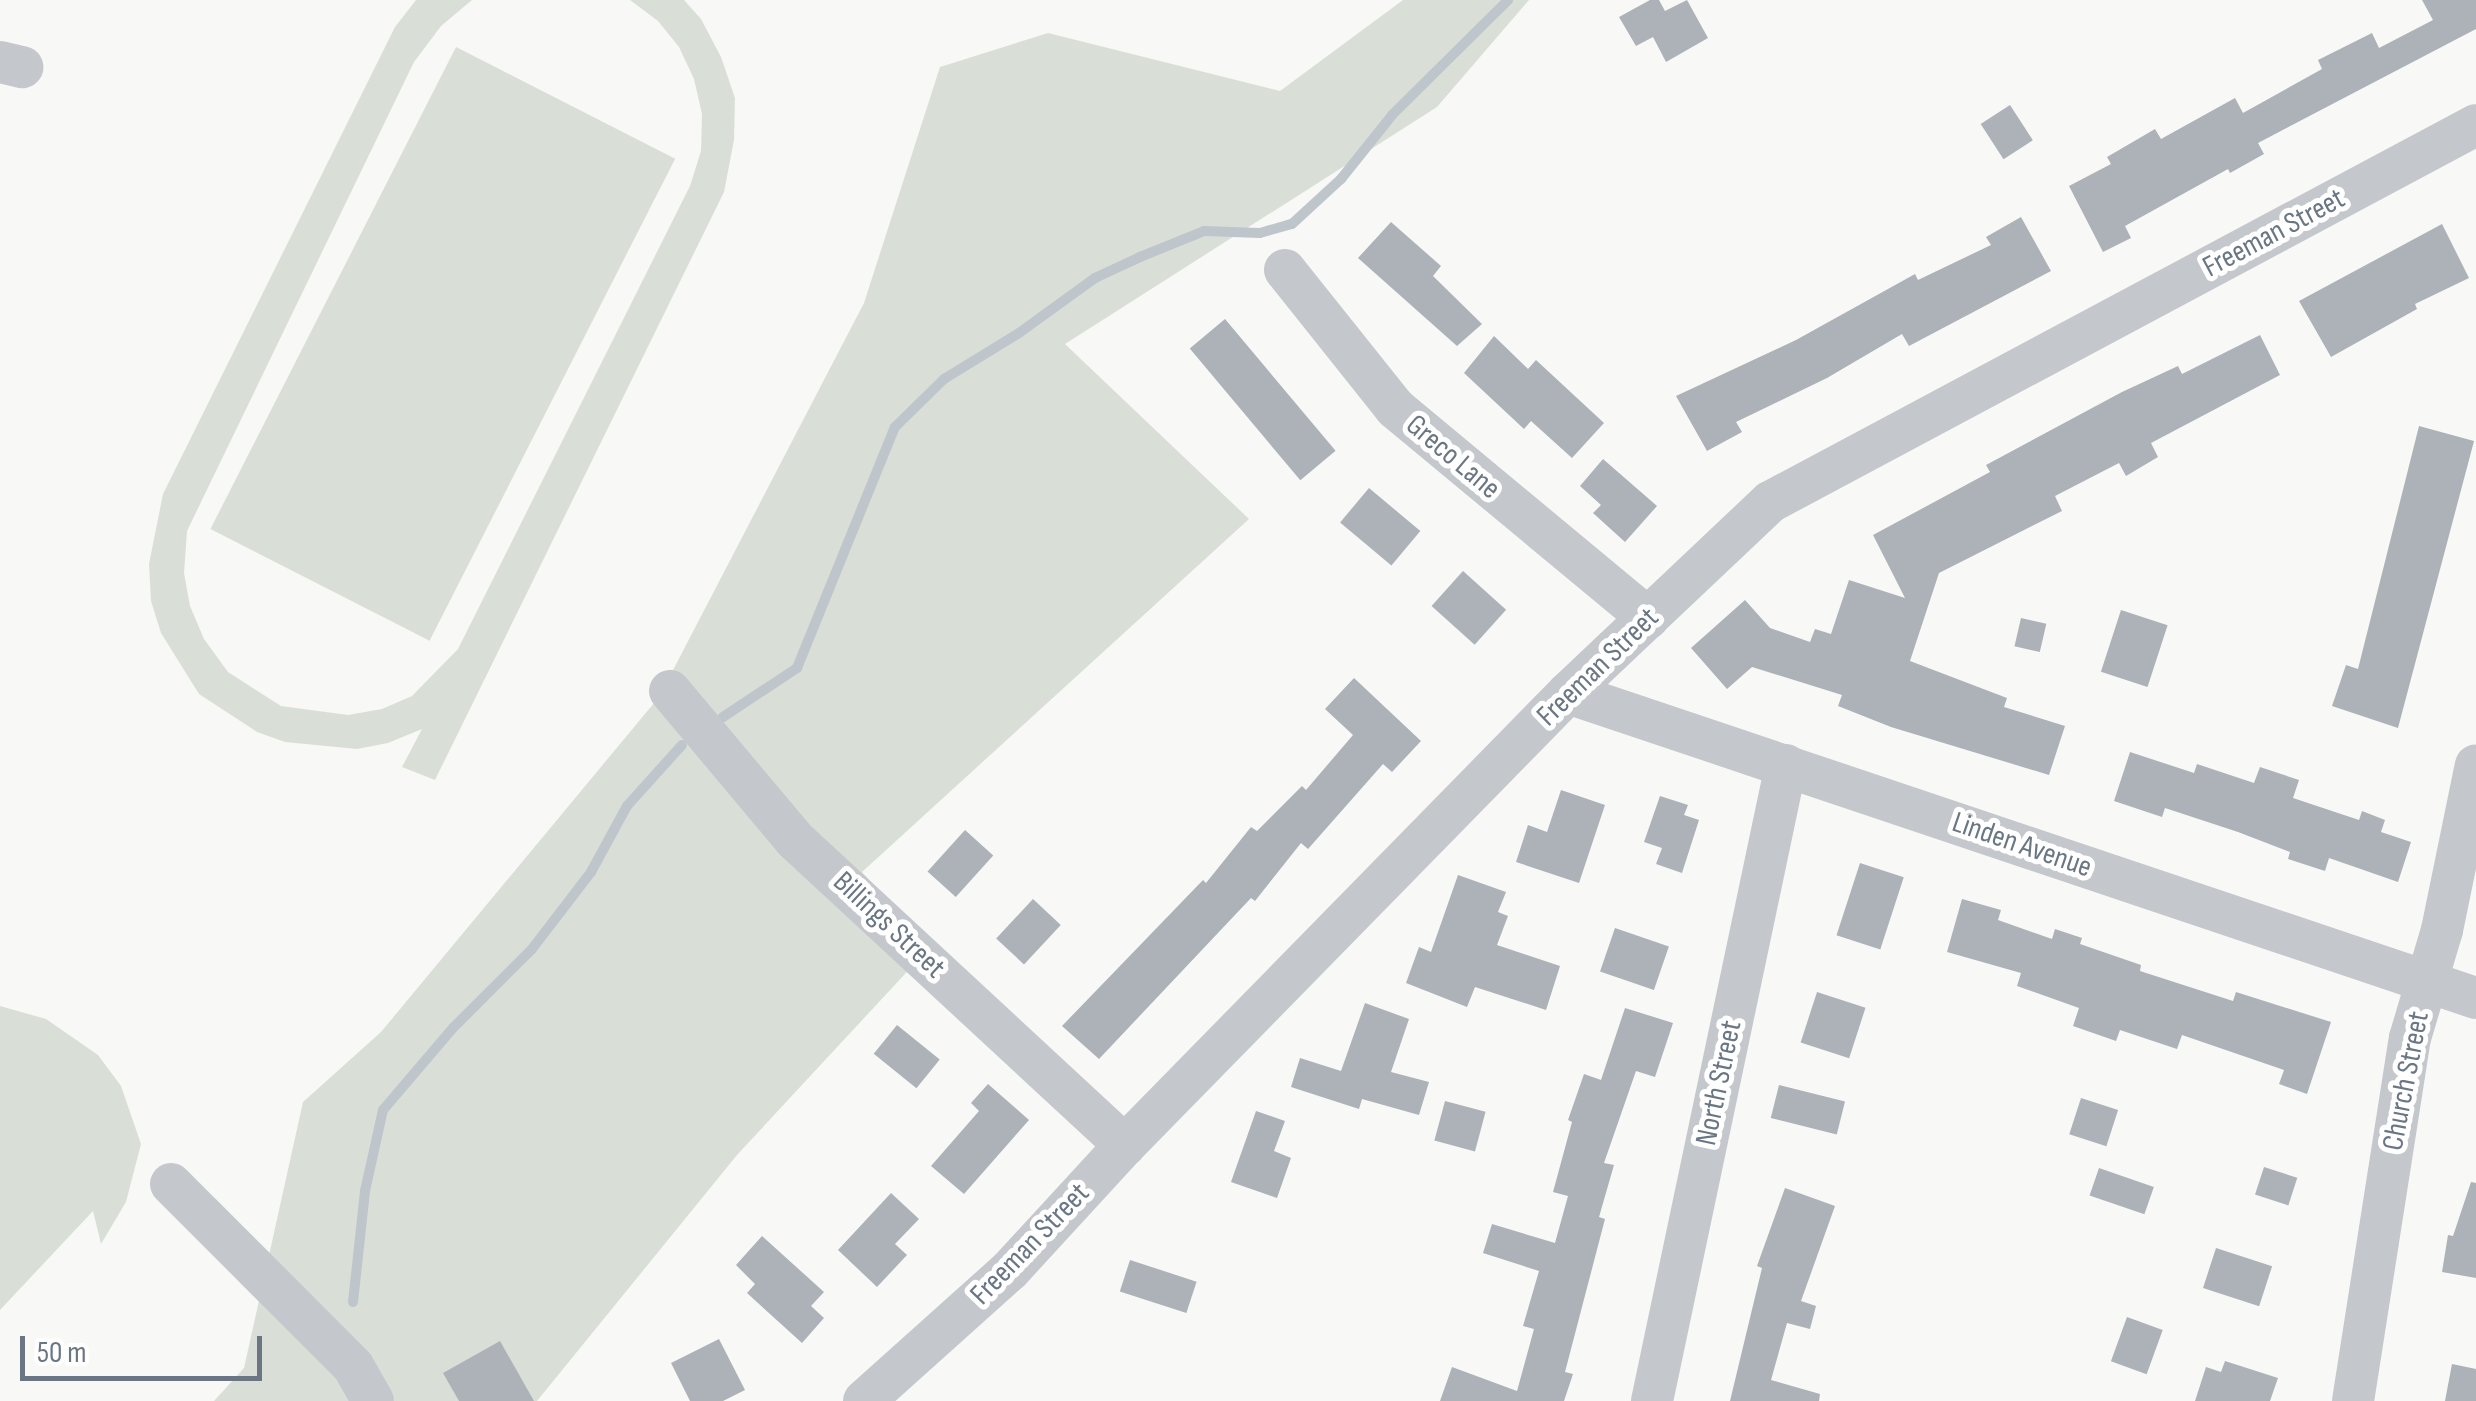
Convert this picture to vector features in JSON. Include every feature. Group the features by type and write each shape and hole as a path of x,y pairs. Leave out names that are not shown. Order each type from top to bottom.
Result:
{"street":[{"name":"Freeman Street","path":"864,1401 1010,1270 1125,1145 1568,693 1770,502 2476,125"},
{"name":"Greco Lane","path":"1285,270 1395,408 1648,618"},
{"name":"Billings Street","path":"670,690 794,839 1125,1145"},
{"name":"Linden Avenue","path":"1568,693 2476,998"},
{"name":"Church Street","path":"2353,1401 2410,1038 2442,930 2476,764"},
{"name":"North Street","path":"1652,1401 1786,765"},
{"path":"171,1184 353,1366 373,1401"}],"shaded area":[{"path":"416,0 472,0 441,26 414,62 187,531 184,573 190,606 204,639 228,672 281,706 348,715 382,709 412,696 458,649 690,186 701,151 702,114 694,79 679,47 658,21 630,0 684,0 701,19 721,57 735,98 734,140 724,192 435,780 402,767 422,729 388,743 357,749 285,742 257,732 199,694 161,633 151,601 149,564 163,494 395,27"},
{"path":"1403,0 1529,0 1437,107 1065,344 1249,519 862,872 930,947 737,1155 537,1401 214,1401 244,1368 303,1102 381,1032 659,697 864,303 940,67 1048,33 1280,91"},
{"path":"456,47 675,159 430,641 210,529"},
{"path":"0,1006 46,1019 98,1055 121,1086 141,1144 126,1202 101,1244 93,1211 0,1310"}],"building":[{"path":"1650,0 1659,0 1665,11 1687,0 1708,38 1666,62 1653,37 1636,46 1619,17"},
{"path":"2422,0 2476,0 2476,29 2258,143 2264,154 2230,173 2228,169 2125,226 2131,238 2103,252 2069,186 2111,164 2107,157 2155,129 2161,139 2235,98 2243,113 2322,69 2318,60 2372,33 2379,48 2433,20"},
{"path":"2010,105 2033,140 2004,159 1981,124"},
{"path":"2021,217 2051,271 1909,346 1902,334 1827,378 1736,422 1742,432 1707,451 1676,396 1796,340 1915,274 1918,280 1991,245 1986,237"},
{"path":"1391,222 1441,266 1433,276 1482,324 1457,346 1358,258"},
{"path":"2442,224 2469,278 2415,304 2417,309 2331,357 2299,301"},
{"path":"1225,319 1336,451 1300,480 1190,349"},
{"path":"2260,335 2280,375 2151,443 2158,457 2126,476 2119,463 2055,496 2062,511 1939,573 1910,661 2007,698 2004,707 2065,726 2049,775 1891,727 1838,706 1842,695 1752,667 1727,689 1691,648 1745,600 1770,628 1810,642 1815,629 1831,634 1849,580 1905,598 1873,535 1990,472 1986,465 2122,392 2178,366 2182,374"},
{"path":"1494,336 1528,369 1536,360 1604,423 1572,458 1531,421 1524,429 1464,373"},
{"path":"2419,426 2474,441 2398,728 2332,706 2346,665 2358,669"},
{"path":"1603,459 1657,506 1625,542 1593,513 1601,505 1580,486"},
{"path":"1369,488 1420,531 1391,566 1340,522"},
{"path":"1463,571 1506,610 1475,645 1432,606"},
{"path":"2121,610 2168,625 2148,687 2101,672"},
{"path":"2021,618 2046,624 2040,652 2014,646"},
{"path":"1354,678 1421,741 1392,772 1383,764 1308,849 1301,843 1255,901 1251,898 1099,1059 1062,1026 1203,880 1206,883 1251,827 1257,831 1302,786 1306,790 1353,735 1325,709"},
{"path":"2130,752 2194,773 2197,764 2254,783 2260,767 2299,780 2293,798 2359,820 2362,811 2385,820 2381,832 2411,842 2398,882 2329,858 2325,871 2288,859 2290,852 2238,832 2165,808 2162,817 2114,801"},
{"path":"1561,790 1605,805 1579,883 1516,862 1528,825 1547,832"},
{"path":"1660,796 1688,805 1684,815 1699,820 1682,873 1656,864 1662,848 1644,842"},
{"path":"965,830 993,855 956,897 928,872"},
{"path":"1860,863 1904,877 1880,949 1837,935"},
{"path":"1458,875 1506,892 1498,912 1508,916 1497,945 1560,966 1546,1010 1475,987 1467,1007 1406,983 1419,947 1431,952"},
{"path":"1033,899 1061,925 1024,964 996,938"},
{"path":"1962,899 2001,910 1998,920 2052,939 2055,929 2082,938 2080,944 2141,965 2140,971 2233,1001 2236,992 2331,1022 2307,1094 2279,1084 2284,1070 2182,1035 2177,1049 2120,1030 2116,1041 2073,1026 2079,1008 2017,986 2021,973 1947,952"},
{"path":"1615,928 1669,947 1654,990 1600,971"},
{"path":"1817,992 1866,1008 1849,1058 1801,1042"},
{"path":"1365,1003 1409,1019 1391,1072 1429,1082 1419,1115 1362,1099 1359,1109 1291,1087 1300,1058 1341,1071"},
{"path":"1625,1008 1673,1023 1655,1077 1636,1071 1604,1163 1614,1165 1599,1217 1605,1219 1565,1372 1573,1374 1564,1401 1440,1401 1452,1367 1517,1391 1534,1329 1523,1326 1539,1271 1483,1253 1492,1224 1555,1243 1568,1196 1553,1192 1572,1122 1568,1120 1584,1074 1601,1080"},
{"path":"897,1025 940,1060 916,1088 874,1054"},
{"path":"988,1084 1029,1120 964,1194 931,1166 979,1111 971,1103"},
{"path":"1779,1085 1845,1101 1837,1134 1771,1118"},
{"path":"2081,1098 2118,1110 2106,1146 2069,1134"},
{"path":"1445,1101 1486,1112 1475,1151 1434,1141"},
{"path":"1256,1111 1285,1121 1274,1151 1291,1158 1277,1198 1231,1182"},
{"path":"2264,1167 2297,1178 2288,1205 2255,1195"},
{"path":"2099,1168 2154,1187 2144,1214 2090,1195"},
{"path":"2471,1182 2476,1183 2476,1278 2442,1272 2448,1235 2453,1236"},
{"path":"1785,1188 1835,1206 1801,1301 1816,1306 1810,1329 1787,1323 1771,1380 1820,1394 1819,1401 1730,1401 1762,1268 1757,1266"},
{"path":"891,1193 919,1219 895,1244 907,1255 877,1287 838,1250"},
{"path":"762,1236 824,1292 811,1306 824,1318 802,1343 747,1293 755,1284 736,1265"},
{"path":"2216,1248 2272,1266 2259,1306 2203,1288"},
{"path":"1130,1260 1197,1282 1186,1313 1120,1291"},
{"path":"2127,1317 2163,1330 2147,1374 2111,1361"},
{"path":"719,1339 745,1390 723,1401 690,1401 671,1363"},
{"path":"500,1341 534,1401 459,1401 443,1373"},
{"path":"2225,1361 2278,1378 2270,1401 2195,1401 2206,1367 2221,1372"},
{"path":"2452,1364 2476,1369 2476,1401 2445,1401"}],"waterway":[{"path":"723,717 797,668 895,427 944,379 1019,333 1095,278 1140,257 1204,231 1260,233 1292,224 1341,179 1393,114 1508,0"},
{"path":"353,1302 365,1191 383,1110 454,1027 532,949 591,872 627,806 682,745"}]}
